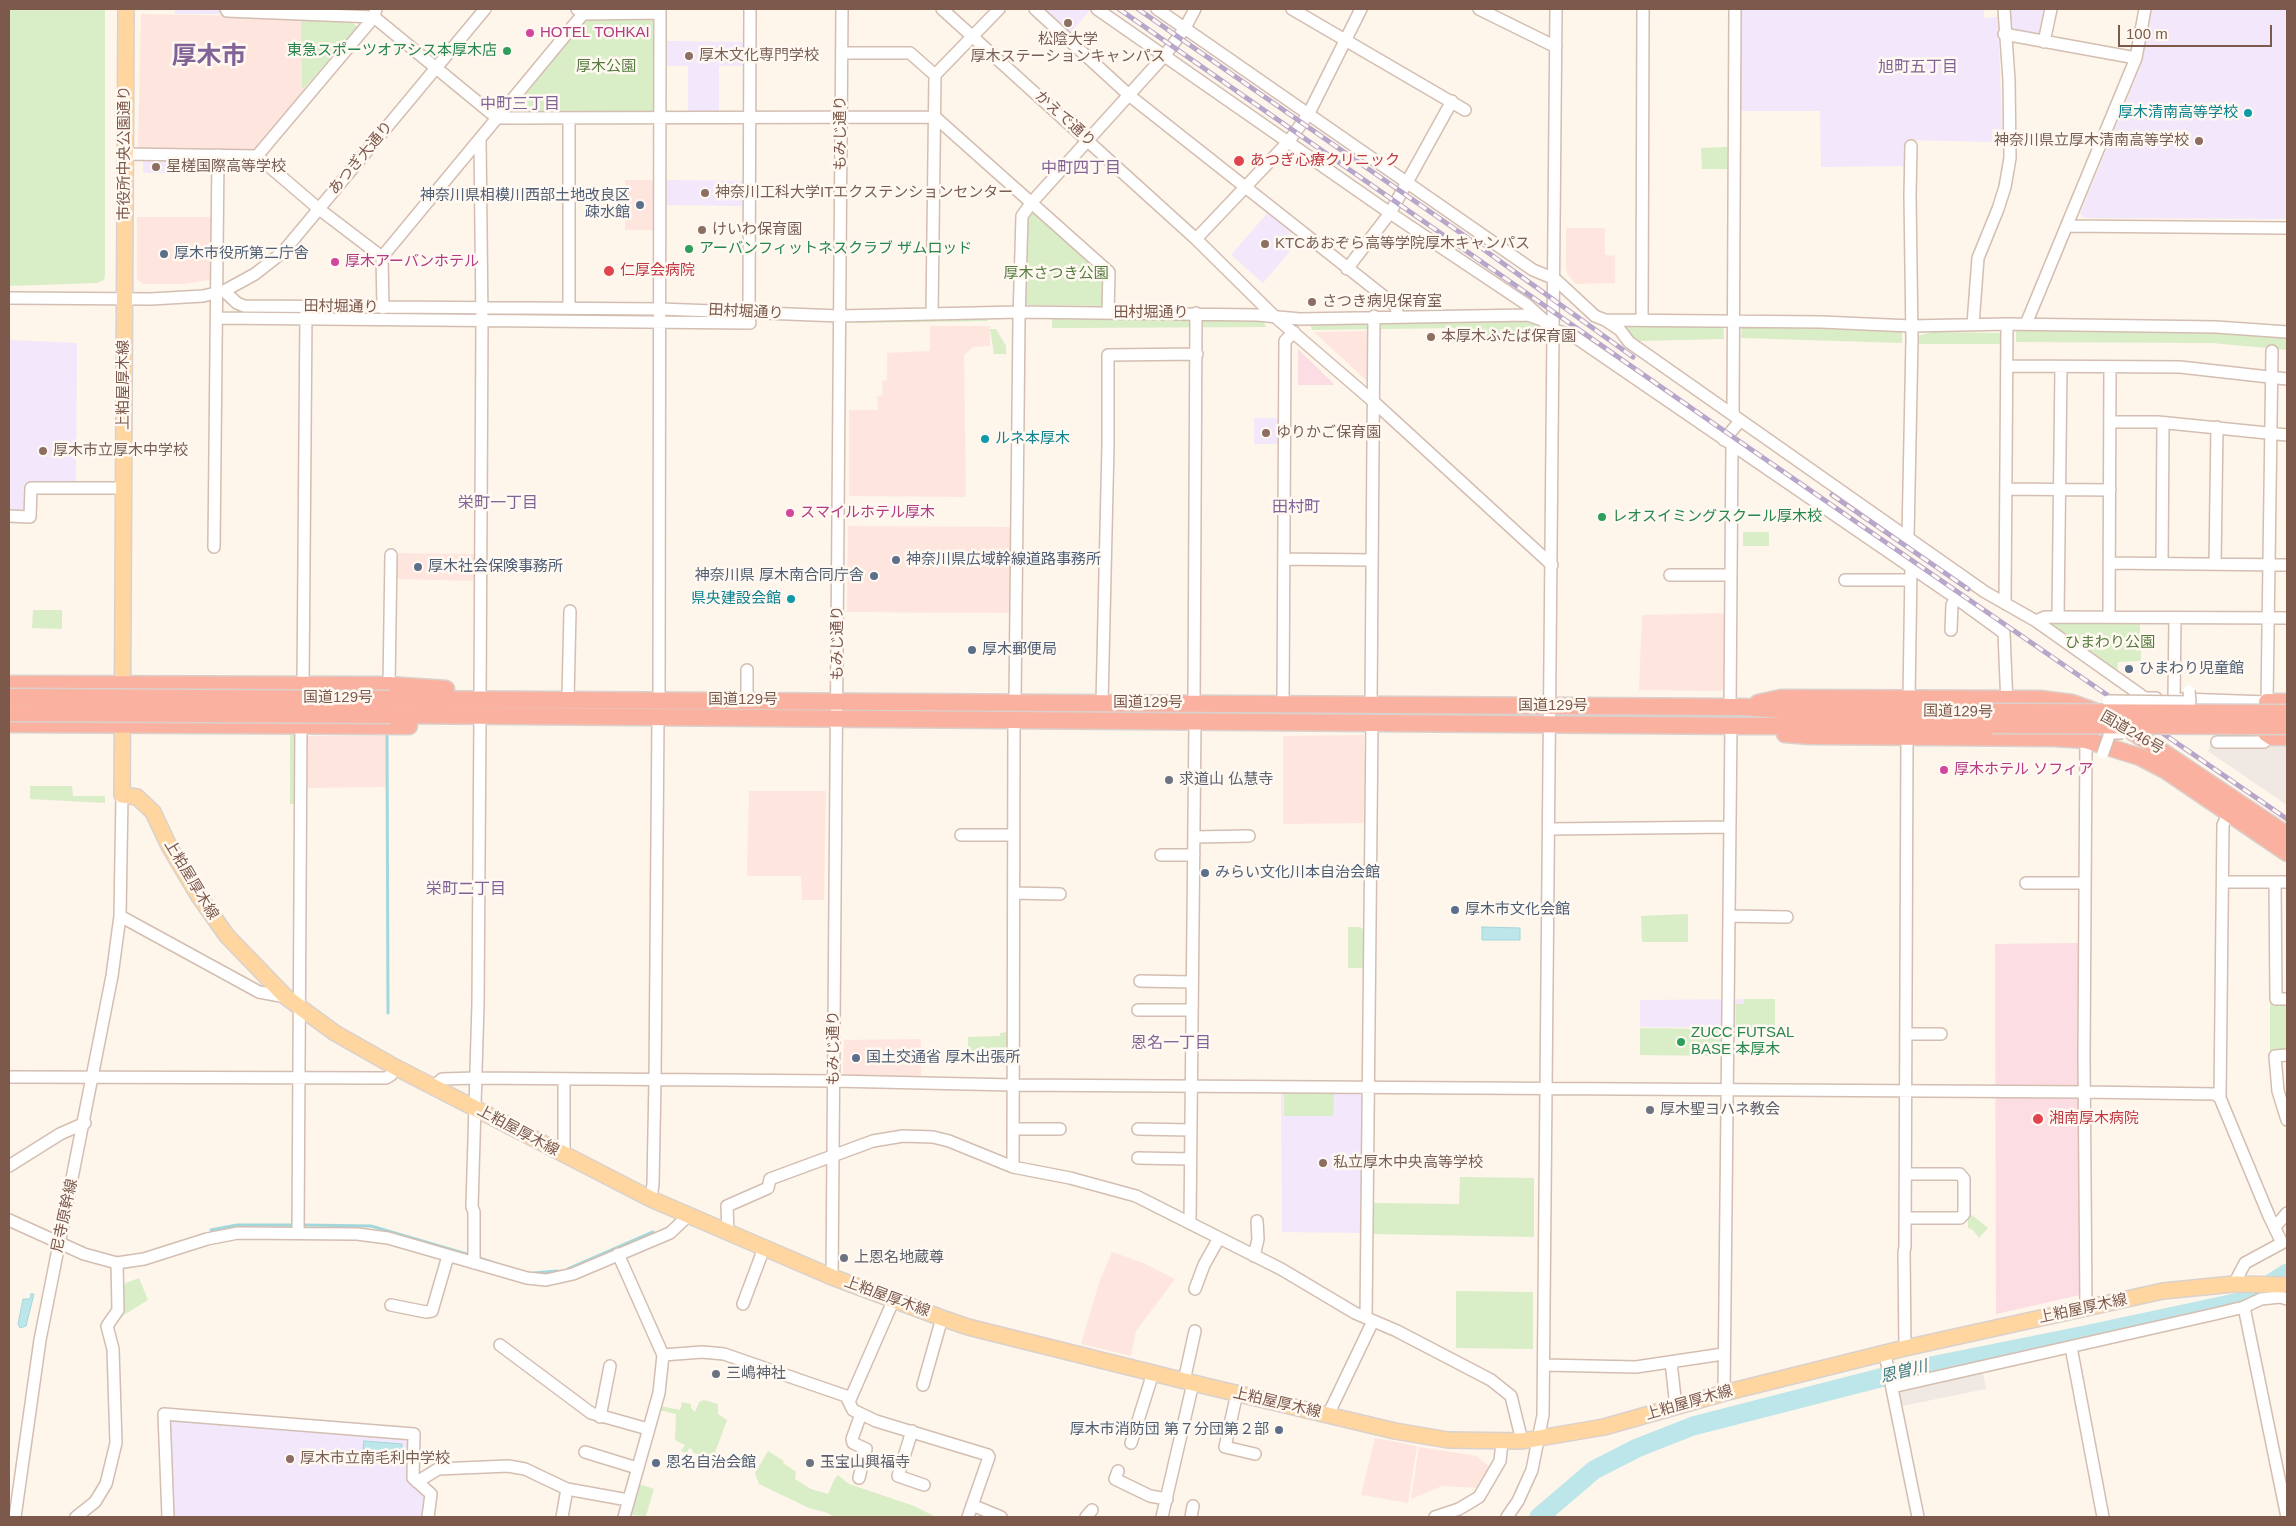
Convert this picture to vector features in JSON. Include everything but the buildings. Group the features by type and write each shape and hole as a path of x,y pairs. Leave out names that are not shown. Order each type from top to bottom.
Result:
{"highway":[{"path":"9,684 302,685 390,692"},
{"name":"国道129号","path":"9,697 390,692 497,699 1737,707 1992,719 2287,726"},
{"name":"国道246号","path":"1737,707 1781,698 2040,699 2072,704 2114,720 2140,735 2287,835"},
{"path":"2287,702 2267,702 2266,733 2270,736 2287,737"},
{"name":"国道129号","path":"9,713 391,715 480,719 501,717 1737,725 2287,713"},
{"path":"9,724 390,726 480,719"},
{"name":"国道246号","path":"1737,725 1769,732 1810,736 2008,737 2086,740 2140,757 2166,770 2287,853"}],"main road":[{"name":"市役所中央公園通り","path":"125,298 126,9"},
{"name":"上粕屋厚木線","path":"125,298 122,795 138,798 152,812 169,846 207,909 227,936 299,1008 335,1033 433,1087 564,1156 688,1216 832,1277 977,1329 1395,1431 1439,1438 1502,1442 1522,1442 1604,1428 1724,1393 1886,1360 1905,1348 2163,1292 2234,1284 2287,1285"}],"street":[{"path":"226,9 227,11 375,13 435,69 497,118 935,117 1109,272 1108,313"},
{"name":"あつぎ大通り","path":"220,292 269,264 283,252 485,9"},
{"path":"749,311 750,9"},
{"name":"もみじ通り","path":"832,1277 842,9"},
{"name":"かえで通り","path":"942,9 1196,239 1273,315 1374,402 1552,565"},
{"path":"932,314 936,75 999,9"},
{"path":"1035,9 1130,96 1396,306 1398,317"},
{"path":"1097,9 1390,213 1526,304 1554,330 1572,335 1956,598 2004,633 2008,737"},
{"path":"1157,9 1533,270 1554,280 1595,316 1620,330 1629,342 1985,592 2036,621 2146,698 2267,702 2269,432 2272,351"},
{"path":"1015,702 1019,312 1022,216 1032,202 1130,96 1165,55 1185,28 1195,9"},
{"path":"1292,9 1465,110"},
{"path":"1196,239 1289,141 1309,113 1361,9"},
{"path":"1479,9 1556,47"},
{"path":"1507,1517 1518,1500 1532,1470 1540,1439 1543,1415 1551,724 1556,9"},
{"path":"1642,319 1644,9"},
{"path":"1735,9 1732,322 1736,418 1728,443 1731,576 1737,707"},
{"path":"1973,324 1976,267 1998,209 2010,158 2004,9"},
{"path":"2044,42 2051,9"},
{"path":"2026,324 2136,58 2145,9"},
{"path":"384,308 382,257 497,118 580,11 660,11 659,700"},
{"path":"257,156 375,13"},
{"path":"2004,34 2136,58"},
{"path":"842,53 910,53 936,75"},
{"path":"1347,269 1390,213 1406,181 1452,102"},
{"path":"569,308 570,119"},
{"path":"480,139 480,308 482,320 480,697"},
{"path":"1908,537 1911,146"},
{"path":"125,154 257,156 319,209 382,257"},
{"path":"214,547 217,318 220,292 218,155"},
{"path":"2068,226 2287,228"},
{"path":"9,298 187,298 220,292"},
{"name":"田村堀通り","path":"220,292 244,306 569,308 661,315 749,311 770,314 840,316 1019,312 1196,313 1273,315 1300,319 1374,316 1528,316 1542,320 1554,330"},
{"path":"302,685 306,306"},
{"path":"1194,704 1196,313"},
{"path":"217,318 482,320 661,315 750,323"},
{"path":"1371,705 1374,316"},
{"path":"1605,320 1821,322 1911,326 1973,324 2216,326 2287,332"},
{"path":"2005,602 2007,324"},
{"path":"1283,704 1284,559 1278,545 1285,341 1294,332"},
{"path":"1102,703 1108,445 1108,355 1197,354"},
{"path":"2007,366 2180,368 2287,379"},
{"path":"2058,617 2061,367"},
{"path":"2109,617 2110,368"},
{"path":"2110,422 2163,422 2287,435"},
{"path":"2162,563 2163,422"},
{"path":"2215,564 2217,427"},
{"path":"9,516 30,516 31,488 123,488"},
{"path":"2006,489 2110,490"},
{"path":"390,692 391,555"},
{"path":"1284,559 1372,560"},
{"path":"2109,563 2287,565"},
{"path":"1909,698 1911,567"},
{"path":"1676,578 1731,576"},
{"path":"1852,583 1910,580"},
{"path":"1951,630 1952,605 1956,598"},
{"path":"568,699 570,610"},
{"path":"2036,621 2045,617 2287,618"},
{"path":"2174,698 2175,618"},
{"path":"747,670 747,700"},
{"path":"2108,701 2190,702 2189,691"},
{"path":"2221,694 2236,698 2236,701"},
{"path":"651,1199 655,1080 658,718"},
{"path":"474,1263 474,1212 472,1207 476,1078 480,719"},
{"path":"1013,1167 1014,720"},
{"path":"1190,1223 1196,722"},
{"path":"1328,1415 1370,1319 1369,1086 1372,723"},
{"path":"1724,1393 1725,1090 1729,827 1737,725"},
{"path":"298,1233 301,726"},
{"path":"2103,753 2110,733 2192,733"},
{"path":"2217,742 2264,742 2270,736"},
{"path":"1905,1348 1907,737"},
{"path":"2086,740 2086,1308"},
{"name":"尼寺原幹線","path":"15,1517 14,1493 25,1461 36,1369 59,1242 85,1123 112,976 120,916 122,795"},
{"path":"2228,813 2224,825 2220,1098 2282,1242 2245,1263 2234,1284"},
{"path":"1550,829 1729,827"},
{"path":"961,835 1014,834"},
{"path":"1194,837 1248,836"},
{"path":"1161,855 1194,855"},
{"path":"2026,883 2038,878 2085,883"},
{"path":"2223,882 2287,882"},
{"path":"2275,882 2276,999 2287,999"},
{"path":"1014,894 1060,894"},
{"path":"120,916 259,992 286,997"},
{"path":"1729,916 1788,916"},
{"path":"234,979 252,978 254,965"},
{"path":"1140,981 1192,982"},
{"path":"1138,1010 1192,1010"},
{"path":"1906,1034 1941,1034"},
{"path":"2287,1055 2275,1056 2278,1091 2287,1120"},
{"path":"9,1076 386,1078 391,1075 396,1067"},
{"path":"433,1087 442,1079 476,1078 834,1081 1013,1085 2085,1092 2214,1094 2220,1098"},
{"path":"564,1079 564,1156"},
{"path":"9,1166 60,1134 85,1123"},
{"path":"1013,1129 1060,1129"},
{"path":"1138,1129 1191,1130"},
{"path":"728,1233 727,1206 768,1188 770,1179 873,1141 903,1136 934,1137 962,1145 1013,1167 1070,1178 1136,1196 1287,1273 1329,1299 1492,1380 1511,1396 1522,1442"},
{"path":"1138,1158 1190,1159"},
{"path":"1906,1174 1960,1174 1964,1179 1964,1214 1960,1218 1906,1218"},
{"path":"2275,1227 2287,1213"},
{"path":"9,1220 84,1254 117,1263 158,1256 183,1246 230,1234 374,1235 528,1278 546,1280 573,1274 670,1233 688,1216"},
{"path":"1254,1256 1258,1239 1257,1221"},
{"path":"1195,1289 1204,1265 1218,1238"},
{"path":"743,1304 764,1248"},
{"path":"618,1254 663,1355 659,1393 624,1517"},
{"path":"390,1305 426,1312 432,1311 448,1256"},
{"path":"76,1517 95,1502 106,1484 116,1443 113,1349 107,1326 118,1310 117,1263"},
{"path":"1891,1386 2071,1347 2244,1306 2269,1298 2287,1299"},
{"path":"849,1402 894,1299"},
{"path":"2244,1306 2286,1517"},
{"path":"912,1378 924,1383 942,1318"},
{"path":"1162,1517 1189,1382 1195,1336"},
{"path":"506,1346 590,1413 648,1429"},
{"path":"2071,1347 2103,1517"},
{"path":"663,1355 702,1352 724,1354 846,1396 853,1410 861,1414 988,1455 989,1457 968,1517"},
{"path":"1544,1365 1618,1367 1671,1362 1723,1354"},
{"path":"1886,1360 1918,1517"},
{"path":"1671,1362 1676,1407"},
{"path":"600,1417 610,1366"},
{"path":"1131,1443 1153,1373"},
{"path":"1237,1393 1224,1452 1255,1454"},
{"path":"168,1517 164,1414 414,1434 413,1478 431,1494 428,1517"},
{"path":"859,1478 870,1450 853,1442 852,1439 861,1414"},
{"path":"912,1431 895,1475 919,1486"},
{"path":"1436,1517 1460,1509 1479,1497 1500,1461 1502,1442"},
{"path":"585,1452 637,1468"},
{"path":"418,1482 438,1469 508,1466 525,1469 567,1489 628,1500"},
{"path":"1114,1479 1150,1496 1166,1500"},
{"path":"562,1517 567,1489"},
{"path":"972,1505 1001,1517"}],"shaded area":[{"path":"175,9 220,9 220,14 175,14"},
{"name":"松陰大学 厚木ステーションキャンパス","path":"1041,9 1088,9 1090,10 1069,35"},
{"path":"1741,9 1984,9 1984,18 1998,17 2002,129 1992,129 1993,142 1907,140 1906,166 1821,167 1820,111 1741,111"},
{"path":"2009,9 2046,9 2041,35 2010,30"},
{"name":"神奈川県立厚木清南高等学校","path":"2152,9 2287,9 2287,219 2084,218 2080,214 2140,68"},
{"path":"141,14 302,17 302,88 311,88 258,150 138,148"},
{"path":"666,41 747,42 747,66 719,66 719,113 688,113 688,66 666,66"},
{"name":"星槎国際高等学校","path":"169,160 170,173 143,173 143,161"},
{"name":"神奈川県相模川西部土地改良区 疎水館","path":"625,180 655,180 655,230 625,230"},
{"name":"神奈川工科大学ITエクステンションセンター","path":"666,180 745,181 745,206 666,205"},
{"name":"KTCあおぞら高等学院厚木キャンパス","path":"1270,210 1293,230 1287,237 1292,242 1288,247 1291,250 1263,283 1231,255"},
{"path":"137,217 215,217 215,279 184,284 143,284 137,279"},
{"path":"1566,228 1605,228 1605,255 1615,256 1615,283 1576,284 1568,275 1566,269"},
{"path":"930,326 990,326 990,346 973,347 964,355 966,497 849,496 849,410 878,410 877,396 883,395 882,381 887,380 887,353 930,351"},
{"path":"1370,331 1370,384 1315,333 1315,332"},
{"name":"厚木市立厚木中学校","path":"9,340 77,343 76,485 26,484 25,509 22,512 9,512"},
{"path":"1298,349 1334,384 1334,385 1298,385"},
{"path":"1254,418 1282,418 1282,444 1254,444"},
{"path":"848,526 1013,527 1013,613 847,612"},
{"path":"395,553 477,554 477,581 395,579"},
{"path":"1727,613 1726,691 1639,690 1642,615"},
{"path":"387,735 387,787 304,788 305,736"},
{"path":"1364,735 1367,823 1283,824 1283,736"},
{"path":"2211,744 2287,744 2287,805 2208,751"},
{"path":"749,791 826,791 824,900 802,900 801,876 747,876"},
{"name":"湘南厚木病院","path":"2080,943 2080,1295 1996,1314 1995,944"},
{"path":"1775,999 1775,1028 1640,1027 1640,1000"},
{"path":"921,1039 921,1080 843,1079 844,1040"},
{"name":"私立厚木中央高等学校","path":"1281,1090 1361,1090 1365,1094 1364,1233 1282,1232"},
{"path":"1112,1252 1143,1263 1175,1279 1136,1331 1131,1356 1081,1344 1099,1283"},
{"path":"1982,1369 1986,1389 1902,1406 1899,1387"},
{"name":"厚木市立南毛利中学校","path":"168,1417 406,1435 410,1440 410,1479 428,1495 425,1517 173,1517"},
{"path":"1375,1438 1417,1446 1408,1503 1361,1495"},
{"path":"1419,1447 1477,1456 1491,1468 1479,1488 1442,1486 1411,1499"}],"green space":[{"path":"9,9 105,9 105,274 104,280 97,283 9,286"},
{"path":"301,18 348,20 358,27 304,88 302,88"},
{"name":"厚木公園","path":"586,19 654,19 656,21 655,111 653,113 512,113 510,110"},
{"path":"1727,147 1728,169 1702,169 1701,148"},
{"name":"厚木さつき公園","path":"1033,210 1104,276 1104,304 1102,306 1026,305 1024,303 1024,218"},
{"path":"313,312 468,313 468,318 313,317"},
{"path":"1052,317 1262,319 1266,327 1052,328"},
{"path":"984,318 988,321 854,323 856,321"},
{"path":"1309,319 1531,319 1540,324 1526,337 1463,335 1457,328 1312,330"},
{"path":"1723,322 1724,339 1637,341 1624,331 1623,323"},
{"path":"1742,326 1902,332 1902,343 1741,338"},
{"path":"990,329 996,329 1006,346 1006,354 994,354"},
{"path":"2016,330 2213,330 2287,337 2287,350 2212,343 2016,342"},
{"path":"1932,332 1999,333 2004,335 2004,344 1917,344 1917,336"},
{"path":"1743,532 1769,532 1769,546 1743,546"},
{"path":"33,610 62,610 62,629 32,628"},
{"name":"ひまわり公園","path":"2047,622 2140,624 2141,661 2118,662 2117,674 2046,626"},
{"path":"290,735 297,735 297,804 290,804"},
{"path":"30,786 72,786 73,796 105,796 105,803 30,799"},
{"path":"1688,914 1688,942 1642,942 1641,916"},
{"path":"1348,927 1360,927 1364,930 1364,968 1348,968"},
{"path":"1744,999 1775,999 1775,1028 1736,1028 1736,1004 1744,1004"},
{"path":"2270,1002 2287,1002 2287,1051 2270,1051"},
{"name":"ZUCC FUTSAL BASE 本厚木","path":"1640,1028 1723,1029 1722,1056 1640,1055"},
{"path":"1008,1032 1008,1050 968,1051 968,1037 1000,1036 1000,1033"},
{"path":"1284,1091 1334,1091 1333,1116 1284,1116"},
{"path":"1460,1177 1534,1178 1534,1237 1372,1234 1372,1203 1459,1204"},
{"path":"1972,1215 1988,1228 1979,1238 1973,1230 1968,1228 1968,1216"},
{"path":"139,1278 148,1300 122,1316 122,1288 126,1283"},
{"path":"1456,1291 1533,1292 1533,1349 1456,1348"},
{"path":"704,1400 718,1404 718,1414 727,1420 712,1461 692,1452 693,1450 689,1448 687,1454 681,1451 685,1445 675,1440 676,1414 659,1410 660,1406 680,1410 682,1402 691,1404 691,1408 695,1412 699,1402"},
{"path":"768,1451 784,1461 783,1463 796,1472 795,1479 811,1489 828,1494 838,1475 849,1484 914,1506 934,1516 834,1517 828,1513 809,1508 759,1484 755,1473"},
{"path":"639,1484 654,1489 646,1516 630,1515"}],"water":[{"path":"1482,927 1520,928 1520,940 1482,940"},
{"path":"31,1294 34,1294 26,1326 20,1328 18,1324 23,1299 30,1299"},
{"path":"364,1441 402,1444 401,1461 362,1458"}],"waterway":[{"path":"387,735 388,1013"},
{"path":"211,1230 237,1225 294,1225"},
{"path":"303,1225 371,1226 470,1255"},
{"path":"568,1269 653,1232"},
{"path":"479,1258 492,1262"},
{"path":"534,1273 557,1271"},
{"name":"恩曽川","path":"1539,1517 1594,1470 1637,1448 1693,1426 1911,1370 2244,1301 2287,1273"}],"railway":[{"path":"1119,9 1720,428 2287,819"},
{"path":"1138,9 1465,236 1633,357"},
{"path":"1832,495 1968,589"}],"place":[{"name":"松陰大学 厚木ステーションキャンパス","path":"1068,23"},
{"name":"HOTEL TOHKAI","path":"530,33"},
{"name":"東急スポーツオアシス本厚木店","path":"507,51"},
{"name":"厚木文化専門学校","path":"689,56"},
{"name":"厚木清南高等学校","path":"2248,113"},
{"name":"神奈川県立厚木清南高等学校","path":"2199,141"},
{"name":"あつぎ心療クリニック","path":"1239,161"},
{"name":"星槎国際高等学校","path":"156,167"},
{"name":"神奈川工科大学ITエクステンションセンター","path":"705,193"},
{"name":"神奈川県相模川西部土地改良区 疎水館","path":"640,205"},
{"name":"けいわ保育園","path":"702,230"},
{"name":"KTCあおぞら高等学院厚木キャンパス","path":"1265,244"},
{"name":"アーバンフィットネスクラブ ザムロッド","path":"689,249"},
{"name":"厚木市役所第二庁舎","path":"164,254"},
{"name":"厚木アーバンホテル","path":"335,262"},
{"name":"仁厚会病院","path":"609,271"},
{"name":"さつき病児保育室","path":"1312,302"},
{"name":"本厚木ふたば保育園","path":"1431,337"},
{"name":"ゆりかご保育園","path":"1266,433"},
{"name":"ルネ本厚木","path":"985,439"},
{"name":"厚木市立厚木中学校","path":"43,451"},
{"name":"スマイルホテル厚木","path":"790,513"},
{"name":"レオスイミングスクール厚木校","path":"1602,517"},
{"name":"神奈川県広域幹線道路事務所","path":"896,560"},
{"name":"厚木社会保険事務所","path":"418,567"},
{"name":"神奈川県 厚木南合同庁舎","path":"874,576"},
{"name":"県央建設会館","path":"791,599"},
{"name":"厚木郵便局","path":"972,650"},
{"name":"ひまわり児童館","path":"2129,669"},
{"name":"厚木ホテル ソフィア","path":"1944,770"},
{"name":"求道山 仏慧寺","path":"1169,780"},
{"name":"みらい文化川本自治会館","path":"1205,873"},
{"name":"厚木市文化会館","path":"1455,910"},
{"name":"ZUCC FUTSAL BASE 本厚木","path":"1681,1042"},
{"name":"国土交通省 厚木出張所","path":"856,1058"},
{"name":"厚木聖ヨハネ教会","path":"1650,1110"},
{"name":"湘南厚木病院","path":"2038,1119"},
{"name":"私立厚木中央高等学校","path":"1323,1163"},
{"name":"上恩名地蔵尊","path":"844,1258"},
{"name":"三嶋神社","path":"716,1374"},
{"name":"厚木市消防団 第７分団第２部","path":"1279,1430"},
{"name":"厚木市立南毛利中学校","path":"290,1459"},
{"name":"恩名自治会館","path":"656,1463"},
{"name":"玉宝山興福寺","path":"810,1463"}],"district":[{"name":"厚木市","path":"209,57"},
{"name":"旭町五丁目","path":"1918,68"},
{"name":"中町三丁目","path":"520,105"},
{"name":"中町四丁目","path":"1081,169"},
{"name":"栄町一丁目","path":"498,504"},
{"name":"田村町","path":"1296,508"},
{"name":"栄町二丁目","path":"466,890"},
{"name":"恩名一丁目","path":"1171,1044"}]}
